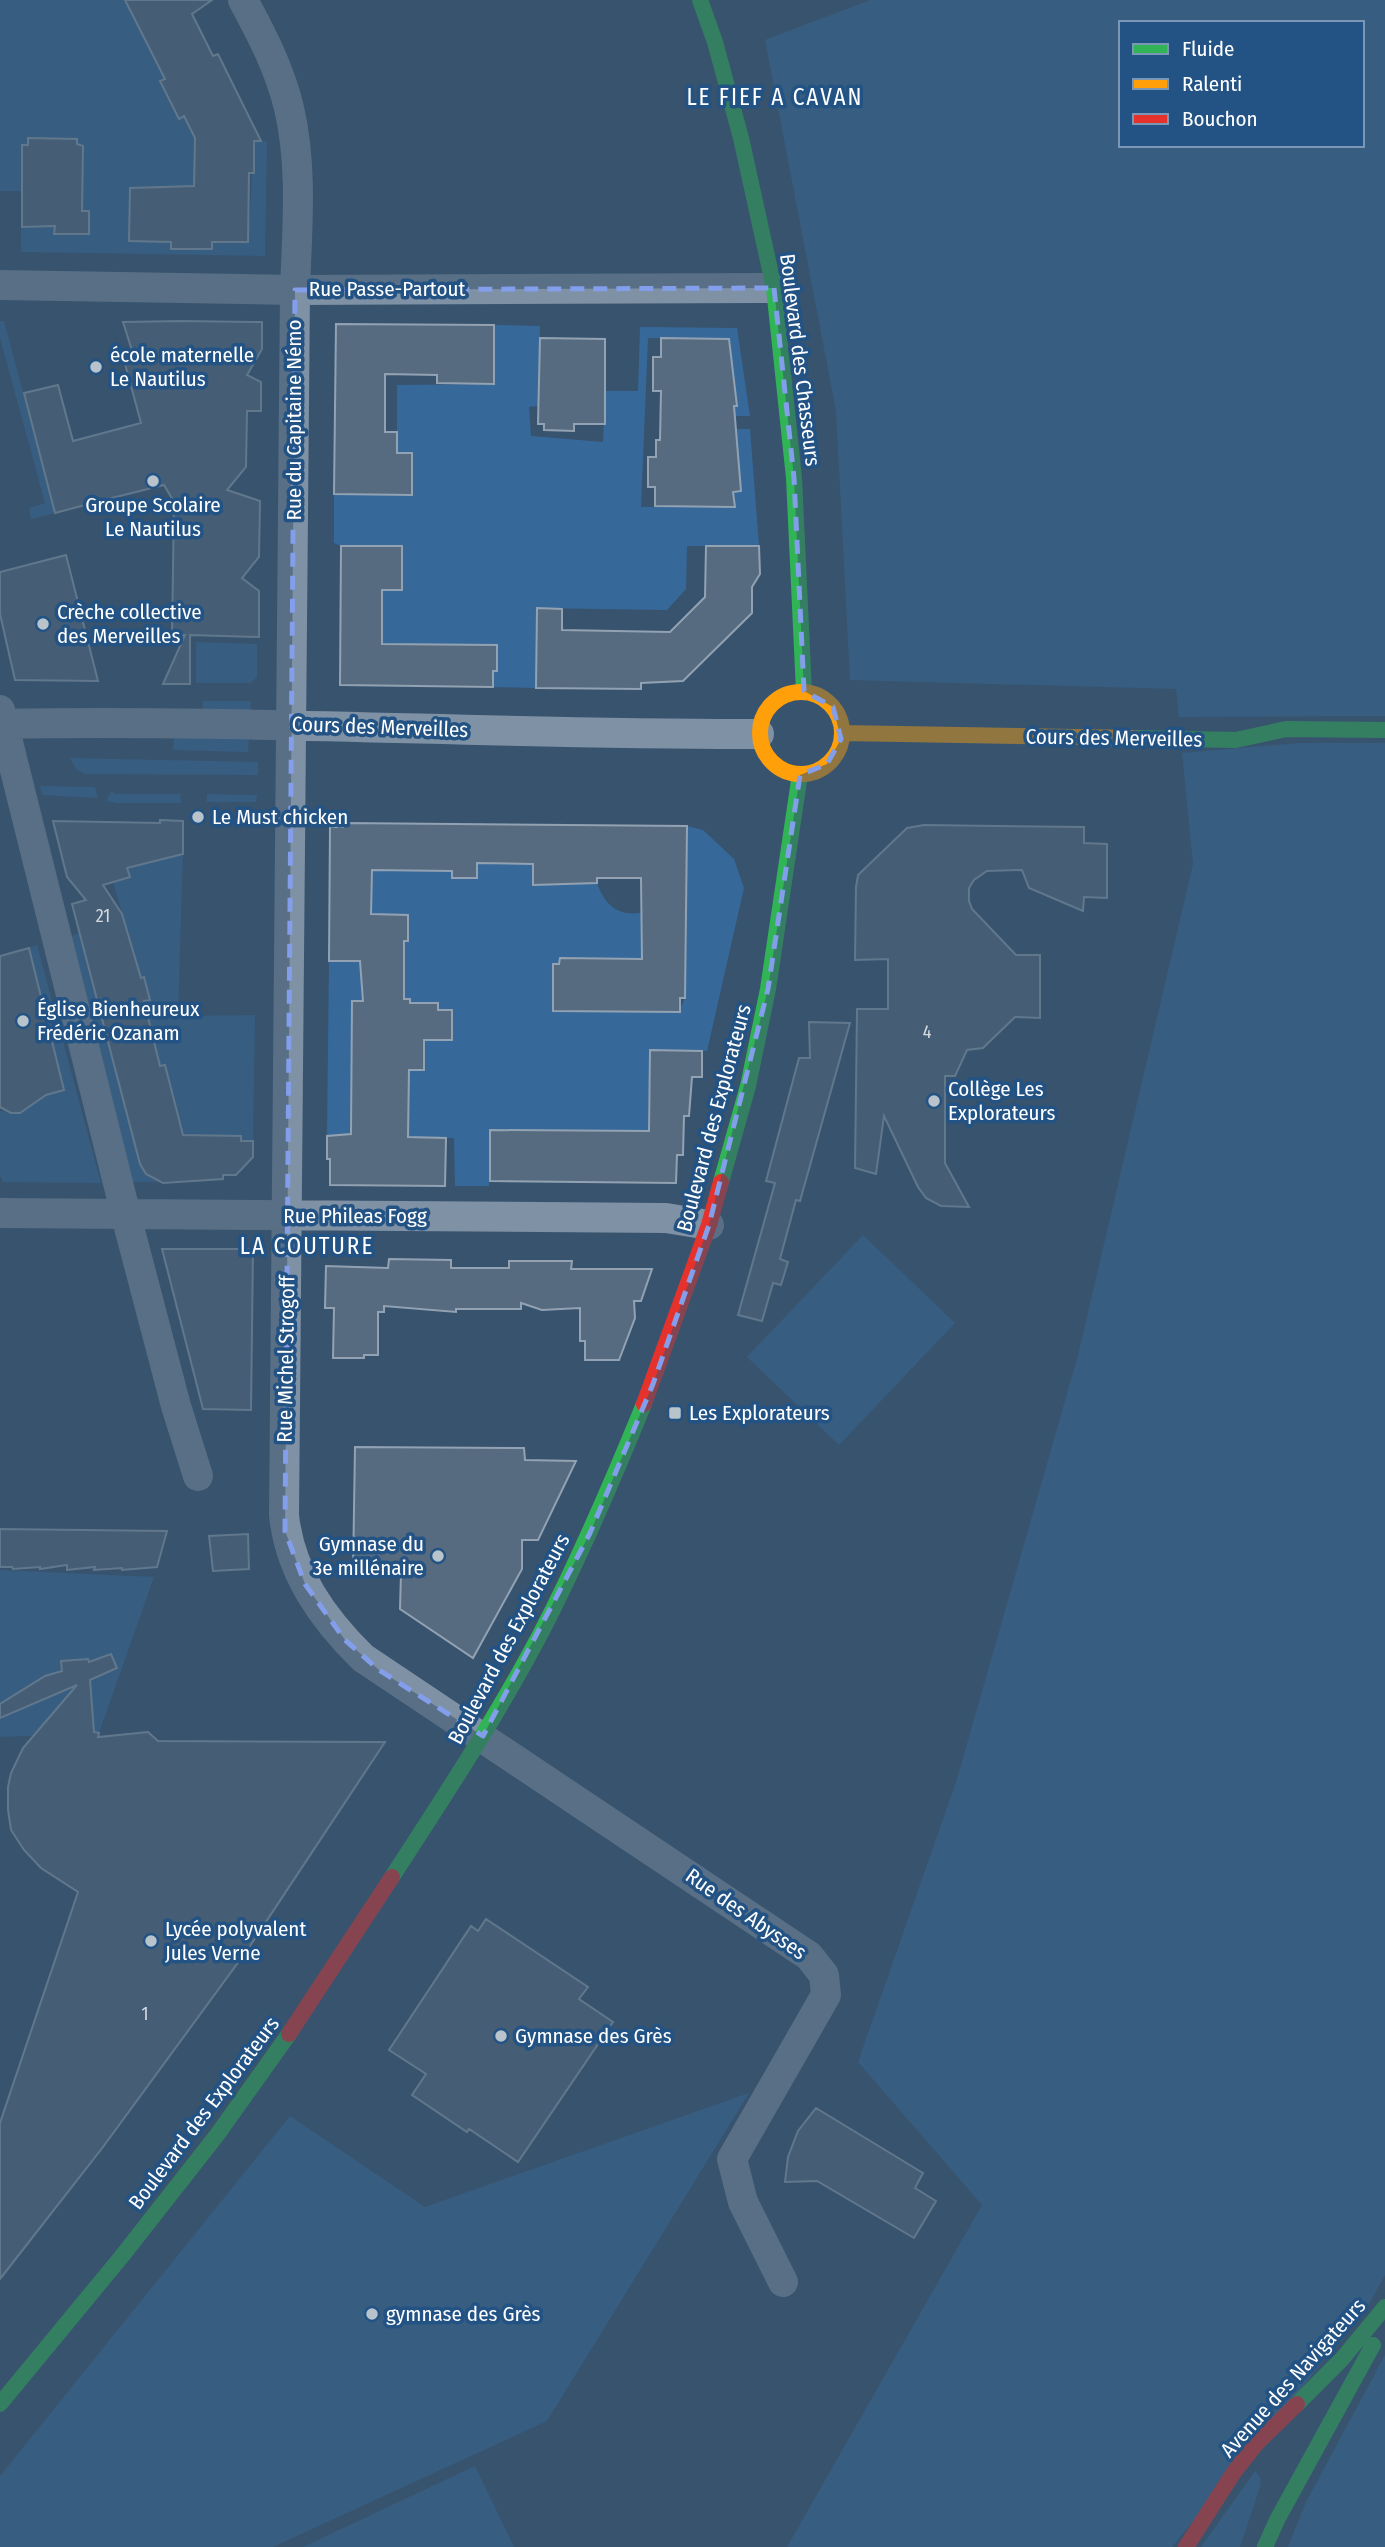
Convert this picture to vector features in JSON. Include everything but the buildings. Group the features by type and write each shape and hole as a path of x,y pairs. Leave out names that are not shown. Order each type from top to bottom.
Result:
{"street":[{"name":"Rue du Capitaine Némo","path":"243,0 269,47 289,108 299,179 295,290 292,724"},
{"name":"Boulevard des Chasseurs","path":"700,0 715,42 741,138 774,288 794,478 804,692"},
{"name":"Rue Passe-Partout","path":"0,285 295,290 774,288"},
{"path":"804,692 822,698 833,707 840,719 842,733 840,745 832,760 817,771 800,774 785,771 772,762 763,750 759,734 764,715 774,701 788,694 804,692"},
{"path":"1,719 125,1214 176,1406 198,1476"},
{"name":"Cours des Merveilles","path":"1,719 648,734 759,734"},
{"name":"Rue Michel Strogoff","path":"292,724 284,1515 290,1549 305,1584 327,1619 345,1640 379,1670 483,1736"},
{"name":"Cours des Merveilles","path":"842,733 1236,740 1286,729 1385,730"},
{"name":"Boulevard des Explorateurs","path":"0,2404 217,2135 308,2007 483,1736 543,1629 590,1533 653,1384 709,1225 748,1086 768,989 800,774"},
{"name":"Rue Phileas Fogg","path":"0,1213 666,1218 709,1225"},
{"name":"Rue des Abysses","path":"483,1736 809,1955 824,1975 826,1995 732,2158 743,2202 783,2282"},
{"name":"Avenue des Navigateurs","path":"1186,2547 1234,2472 1256,2444 1342,2359 1385,2307"},
{"name":"Avenue des Navigateurs","path":"1265,2547 1385,2320"}],"highlighted area":[{"path":"774,288 794,478 804,691 833,707 841,739 827,764 800,775 768,989 709,1225 653,1384 590,1533 483,1736 379,1670 345,1640 305,1584 285,1531 295,290"}],"shaded area":[{"path":"0,0 126,0 195,138 194,186 130,188 129,241 248,242 254,142 267,141 265,256 21,252 21,227 55,226 55,234 89,234 82,211 83,146 77,144 77,138 60,138 60,143 45,138 28,138 28,145 22,145 22,191 0,191"},
{"path":"870,0 1385,0 1385,716 1179,717 1176,689 850,680 836,411 765,40"},
{"path":"0,321 4,321 55,513 31,519 29,508 45,503 0,338"},
{"path":"494,325 540,326 538,406 529,407 531,436 603,442 605,391 638,391 640,327 737,328 750,416 728,416 727,406 737,405 729,339 648,338 641,507 734,507 733,492 741,491 737,441 723,429 750,429 759,546 687,546 686,589 667,610 537,608 536,688 493,687 493,671 497,670 497,645 382,644 382,590 402,547 341,546 334,543 334,494 412,494 397,453 397,385 494,384"},
{"path":"196,642 257,644 257,677 251,683 196,683"},
{"path":"203,701 251,701 250,713 203,712"},
{"path":"174,737 249,738 248,752 173,750"},
{"path":"1299,743 1385,743 1385,2275 1368,2306 1172,2547 787,2547 982,2205 858,2062 957,1779 1078,1355 1193,864 1182,753"},
{"path":"70,758 258,762 258,775 85,774 76,769"},
{"path":"40,786 95,787 98,798 42,795"},
{"path":"111,791 116,794 180,794 181,803 106,801"},
{"path":"207,794 257,795 256,802 207,802"},
{"path":"496,824 534,825 533,885 597,883 613,907 625,913 641,913 642,959 554,964 553,1010 679,1012 685,998 687,826 703,830 734,859 744,888 707,1051 650,1051 648,1131 491,1130 489,1186 455,1186 454,1138 404,1137 409,1070 424,1070 424,1040 452,1040 452,1010 438,1010 438,1004 352,1001 351,1134 327,1136 329,961 404,962 404,941 408,941 408,915 371,914 372,870 428,871 452,868 477,877 477,863 495,863"},
{"path":"183,854 178,1016 255,1015 253,1141 241,1141 241,1136 178,1135 144,1001 141,978 113,882 130,877 127,868"},
{"path":"80,933 140,1164 146,1175 160,1182 133,1182 69,937"},
{"path":"37,945 101,1183 3,1182 0,1175 0,1111 20,1112 29,948"},
{"path":"863,1235 955,1323 839,1445 747,1357"},
{"path":"0,1570 154,1577 99,1733 0,1737"},
{"name":"gymnase des Grès","path":"749,2093 547,2421 273,2547 0,2547 0,2476 290,2116 425,2207"},
{"path":"1385,2355 1385,2547 1288,2547 1306,2502"},
{"path":"475,2466 514,2547 303,2547"},
{"path":"1255,2471 1261,2484 1240,2547 1201,2547"}],"traffic: fast":[{"path":"700,0 715,42 741,138 774,288 794,478 804,692"},
{"path":"1135,738 1236,740 1286,729 1385,730"},
{"path":"721,1182 748,1086 768,989 800,774"},
{"path":"392,1877 452,1785 527,1659 571,1572 644,1404"},
{"path":"0,2404 217,2135 289,2034"},
{"path":"1297,2404 1342,2359 1385,2307"},
{"path":"1265,2547 1277,2520 1373,2345"}],"traffic: slow":[{"path":"801,692 817,695 830,704 839,717 842,733 839,749 830,762 817,771 801,774 785,771 772,762 763,749 760,733 763,717 772,704 785,695 801,692"},
{"path":"842,733 1135,738"}],"traffic: jam":[{"path":"644,1404 709,1225 721,1182"},
{"path":"289,2034 392,1877"},
{"path":"1186,2547 1234,2472 1256,2444 1297,2404"}],"place":[{"name":"école maternelle Le Nautilus","path":"96,367"},
{"name":"Groupe Scolaire Le Nautilus","path":"153,481"},
{"name":"Crèche collective des Merveilles","path":"43,624"},
{"name":"Le Must chicken","path":"198,817"},
{"name":"Église Bienheureux Frédéric Ozanam","path":"23,1021"},
{"name":"Collège Les Explorateurs","path":"934,1101"},
{"name":"Les Explorateurs","path":"675,1413"},
{"name":"Gymnase du 3e millénaire","path":"438,1556"},
{"name":"Lycée polyvalent Jules Verne","path":"151,1941"},
{"name":"Gymnase des Grès","path":"501,2036"},
{"name":"gymnase des Grès","path":"372,2314"}],"district":[{"name":"LE FIEF A CAVAN","path":"775,97"},
{"name":"LA COUTURE","path":"307,1246"}]}
